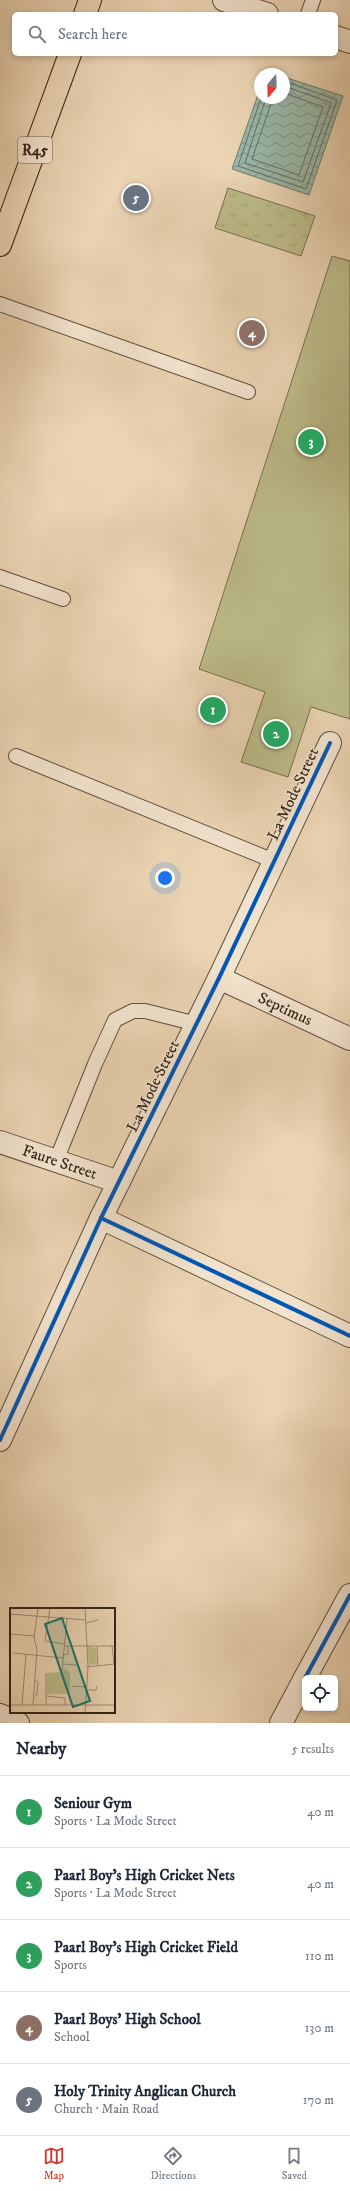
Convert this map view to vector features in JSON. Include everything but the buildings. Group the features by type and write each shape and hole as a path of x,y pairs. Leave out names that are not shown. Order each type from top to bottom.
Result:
{"main road":[{"path":"86,12 90,0"},
{"name":"R45","path":"2,235 69,56"}],"street":[{"path":"224,0 261,12"},
{"path":"338,38 350,42"},
{"name":"La Mode Street","path":"0,1440 101,1218 197,1024 330,743"},
{"name":"Septimus","path":"219,978 350,1039"},
{"name":"Faure Street","path":"0,1142 119,1182"},
{"path":"101,1218 350,1336"},
{"path":"307,1675 349,1597"},
{"path":"281,1723 302,1684"},
{"path":"0,1715 18,1723"}],"lane":[{"path":"309,12 313,0"},
{"path":"0,304 248,392"},
{"path":"0,577 63,599"},
{"path":"16,756 274,861"},
{"path":"56,1160 95,1064 115,1020 133,1011 145,1011 197,1024"}],"green space":[{"path":"228,188 315,216 301,256 215,228"},
{"path":"332,256 350,261 350,719 311,707 288,777 241,762 265,692 199,669"}],"water":[{"path":"290,79 343,96 309,195 232,169 255,104 290,104"}],"cycle path":[{"path":"0,1440 101,1218 219,978 330,743"},
{"path":"101,1218 350,1336"},
{"path":"307,1675 350,1595"}],"place":[{"name":"Holy Trinity Anglican Church","path":"136,198"},
{"name":"Paarl Boys' High School","path":"252,333"},
{"name":"Paarl Boy's High Cricket Field","path":"311,442"},
{"name":"Seniour Gym","path":"213,710"},
{"name":"Paarl Boy's High Cricket Nets","path":"276,734"}]}
